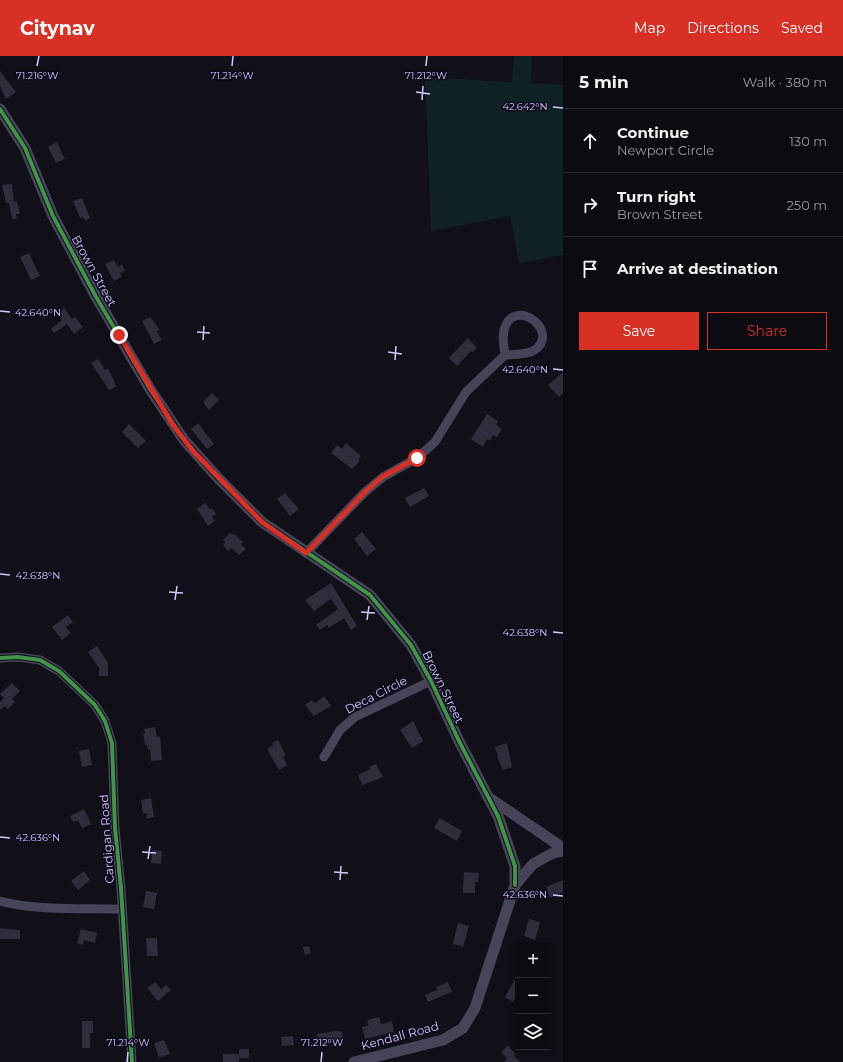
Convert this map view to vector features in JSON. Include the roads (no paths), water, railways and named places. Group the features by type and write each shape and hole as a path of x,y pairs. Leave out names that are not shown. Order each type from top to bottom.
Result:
{"street":[{"name":"Brown Street","path":"0,109 25,148 53,216 88,282 173,425 193,451 262,522 370,595 411,645 431,681 459,741 498,816 510,845 515,866 515,885"},
{"path":"306,553 365,492 382,477 417,458 435,442 466,392 505,355 526,353 537,347 540,342 542,330 535,320 523,315 506,324 503,337 505,355"},
{"name":"Cardigan Road","path":"0,658 18,656 40,660 59,671 95,705 105,721 112,743 115,828 132,1062"},
{"name":"Deca Circle","path":"324,757 340,730 355,717 431,681"},
{"path":"489,797 563,848"},
{"path":"515,885 533,864 552,853 563,851"},
{"name":"Kendall Road","path":"354,1062 376,1060 443,1040 463,1028 475,1008 515,885"},
{"path":"0,901 20,906 45,909 122,909"}]}
